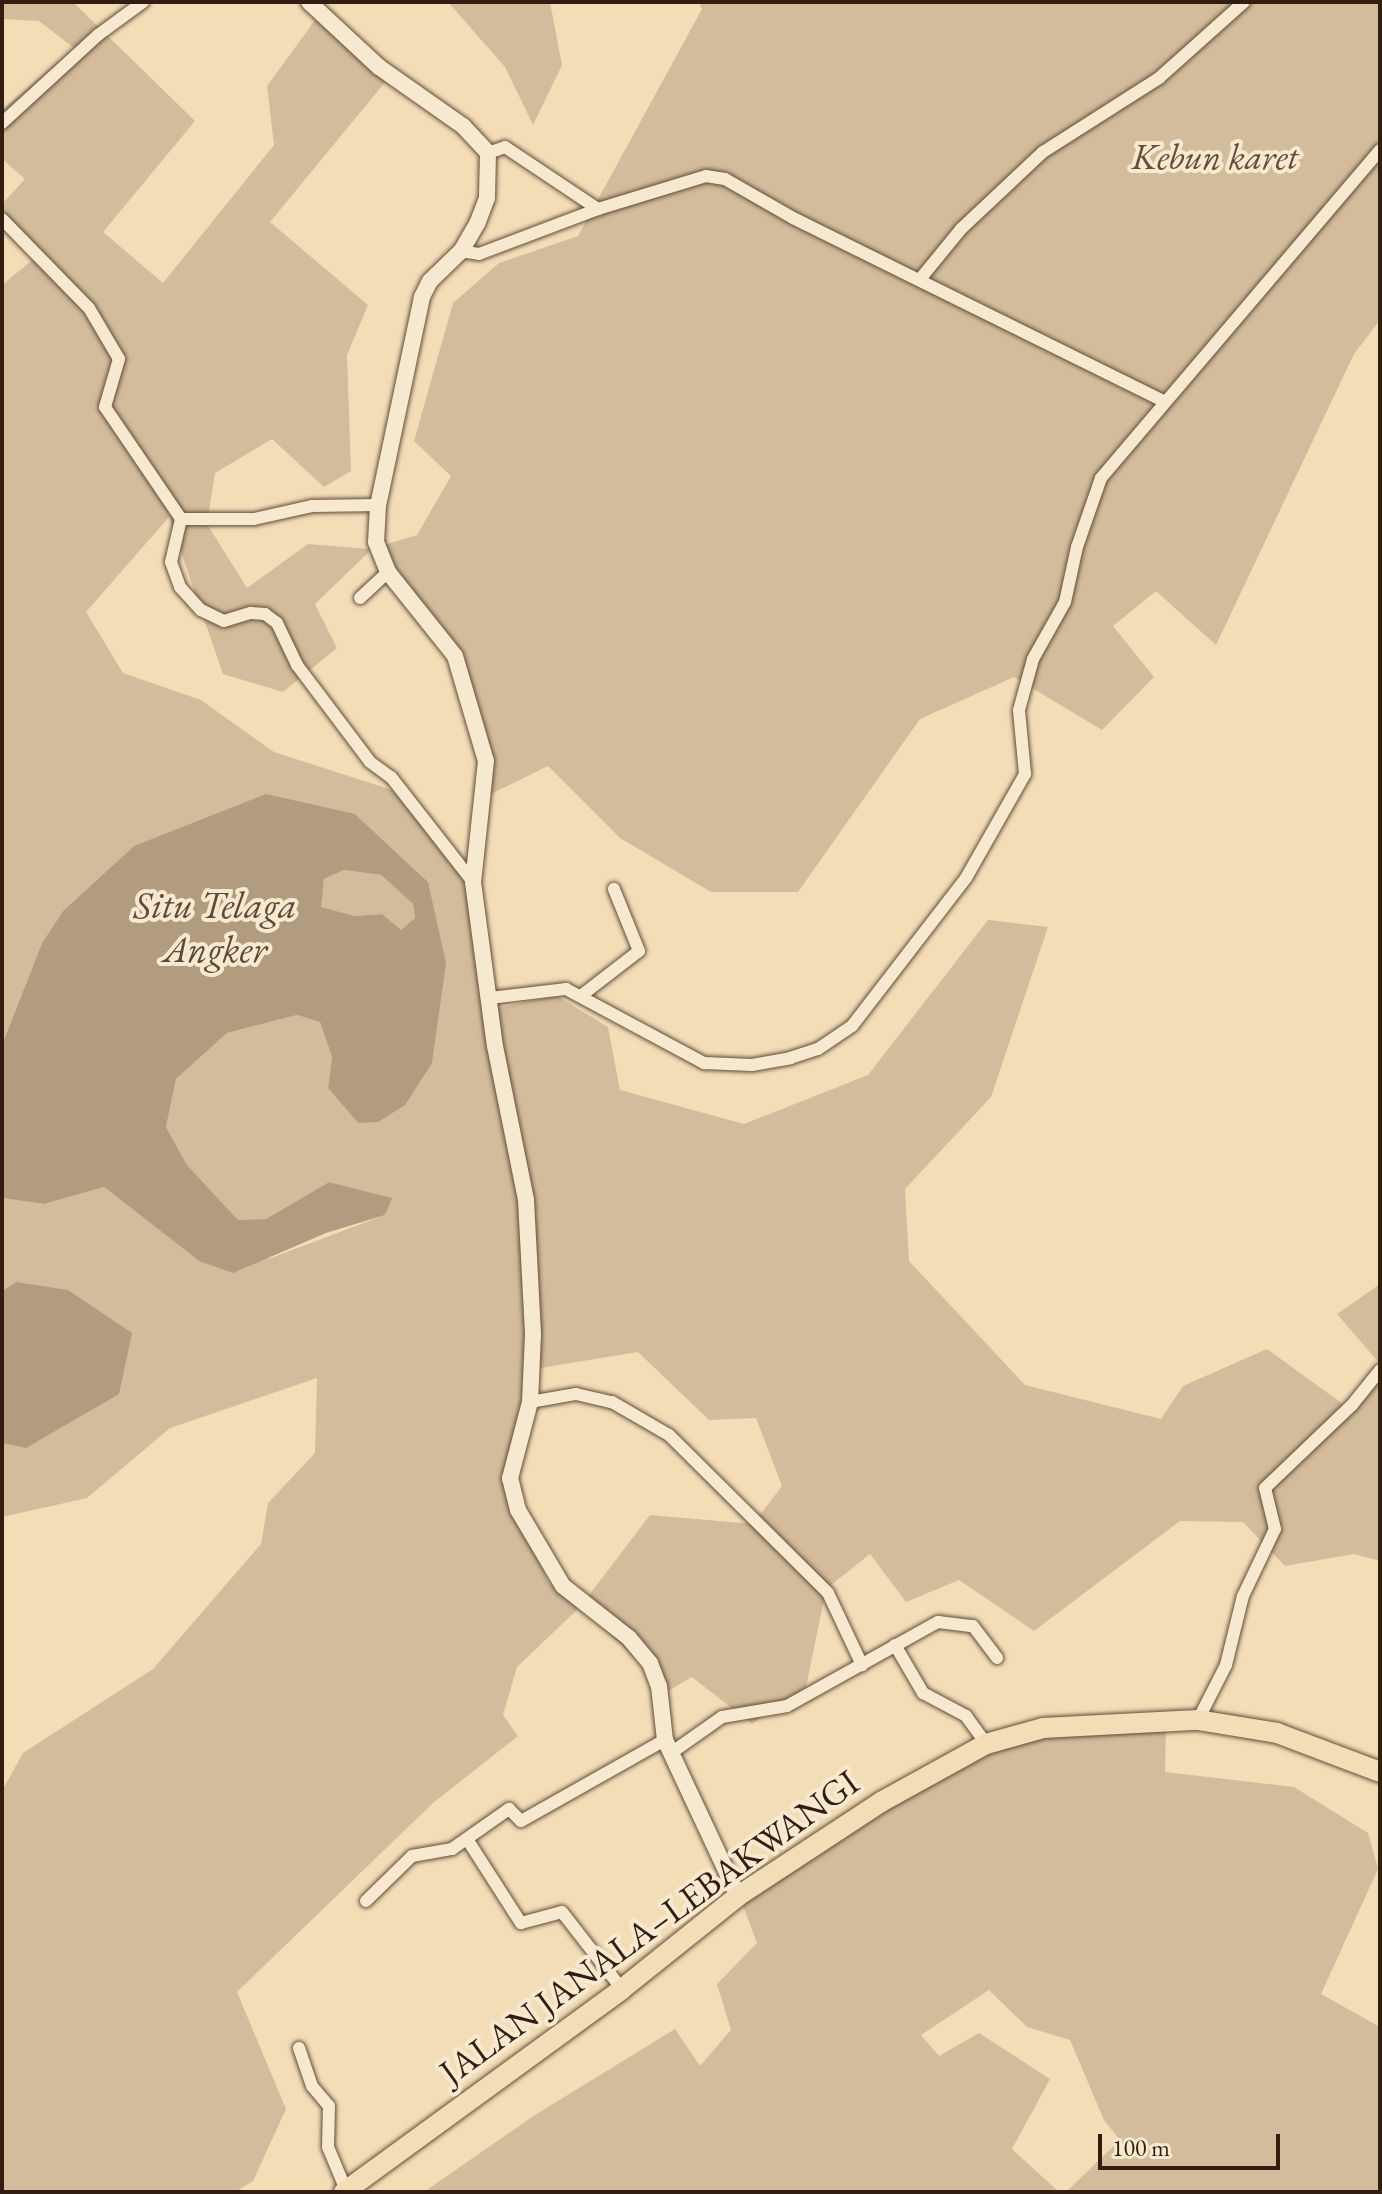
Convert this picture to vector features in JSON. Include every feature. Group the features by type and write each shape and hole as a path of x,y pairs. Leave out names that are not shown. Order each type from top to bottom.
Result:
{"main road":[{"name":"JALAN JANALA–LEBAKWANGI","path":"345,2191 622,1989 738,1896 881,1802 986,1744 1043,1728 1198,1720 1277,1733 1380,1772"}],"street":[{"path":"2,123 98,35 143,2"},
{"path":"309,2 379,67 463,126 488,153 487,198 461,251 430,281 422,297 378,505 376,542 388,572 455,656 479,726 485,781 473,882 526,1200 533,1334 530,1402 510,1478 518,1510 563,1586 629,1638 650,1663 659,1686 668,1747 738,1896"},
{"path":"921,278 961,229 1043,152 1159,78 1244,2"},
{"path":"488,153 505,147 598,209"},
{"path":"490,998 537,988 582,995 704,1063 752,1065 790,1058 818,1049 852,1026 966,878 1025,774 1019,710 1033,659 1065,602 1077,547 1101,478 1380,150"},
{"path":"461,251 479,254 515,244 598,209 706,176 725,179 793,218 921,278 1164,401"},
{"path":"2,219 89,308 119,359 105,407 181,519 171,562 180,587 201,610 224,621 251,613 265,614 277,623 297,665 370,762 391,777 473,882"},
{"path":"181,519 254,519 312,506 378,505"},
{"path":"360,598 388,572"},
{"path":"582,995 639,951 614,889"},
{"path":"1198,1720 1226,1665 1243,1596 1275,1529 1265,1488 1352,1405 1380,1370"},
{"path":"530,1402 576,1394 612,1402 669,1435 828,1593 862,1665"},
{"path":"366,1901 412,1856 452,1849 509,1809 521,1821 722,1717 787,1706 938,1622 956,1620 973,1626 997,1658"},
{"path":"895,1645 923,1693 966,1716 986,1744"},
{"path":"467,1839 521,1923 562,1912 622,1989"},
{"path":"299,2048 312,2086 329,2106 328,2147 345,2191"}],"green space":[{"name":"Kebun karet","path":"2,2 73,2 195,121 103,232 163,283 274,145 267,86 318,16 386,81 270,222 368,305 347,355 351,471 324,487 272,439 215,473 207,524 247,588 308,544 371,549 417,535 451,476 414,441 453,303 499,263 578,236 702,9 699,2 1380,2 1380,320 1354,354 1216,645 1156,591 1113,626 1154,677 1102,730 1014,677 920,719 798,892 711,892 620,838 548,766 489,795 454,657 371,550 315,604 337,648 283,692 223,674 169,517 86,612 123,673 201,700 274,752 392,790 470,883 492,1009 557,996 608,1027 620,1090 744,1124 868,1075 988,920 1048,927 991,1097 905,1189 909,1261 1025,1385 1161,1419 1183,1386 1267,1349 1347,1407 1380,1375 1380,1561 1354,1554 1285,1566 1243,1522 1180,1521 1034,1631 959,1580 906,1602 870,1554 826,1589 806,1687 752,1724 692,1677 656,1698 641,1663 580,1607 517,1667 503,1715 518,1736 433,1803 237,1992 286,2109 253,2181 235,2192 2,2192 2,1791 23,1753 153,1669 261,1544 268,1503 315,1453 317,1378 170,1428 87,1498 2,1517 2,1443 26,1448 16,1282 2,1291 2,1198 44,1204 104,1187 199,1261 271,1258 385,1215 391,1198 329,1182 266,1219 238,1220 187,1165 166,1127 176,1079 227,1033 297,1015 320,1022 332,1057 328,1088 358,1123 428,882 355,814 134,846 63,911 42,943 2,1045 2,285 37,256 2,213 2,204 25,179 2,159 2,110 74,48 39,21 2,19","holes":["638,1352 709,1420 756,1418 782,1486 753,1524 650,1515 580,1607 548,1582 509,1490 528,1370"]},
{"path":"448,2 550,2 562,65 533,125 505,67"},
{"path":"344,870 381,875 413,904 415,918 401,931 382,914 355,916 320,907 324,879"},
{"path":"1380,1284 1380,1364 1337,1314"},
{"path":"1166,1724 1165,1772 1294,1787 1368,1833 1378,1869 1321,1994 1380,2027 1380,2192 1066,2192 1120,2140 1104,2120 1070,2040 1027,2027 989,1990 921,2035 939,2056 979,2033 1050,2079 1012,2149 1059,2192 424,2192 535,2115 675,2029 700,2066 731,2030 717,1984 757,1943 740,1898 990,1747 1080,1727"}],"water":[{"name":"Situ Telaga Angker","path":"266,794 355,814 428,882 446,963 432,1063 405,1105 378,1122 358,1123 328,1088 332,1057 320,1022 297,1015 227,1033 176,1079 166,1127 187,1165 238,1220 266,1219 329,1182 392,1198 385,1215 326,1233 233,1273 199,1261 104,1187 44,1204 2,1198 2,1045 42,943 63,911 134,846","holes":["344,870 381,875 413,904 415,918 401,930 382,914 355,916 321,907 324,879"]},
{"path":"16,1282 68,1290 132,1333 119,1394 26,1448 2,1443 2,1291"}]}
